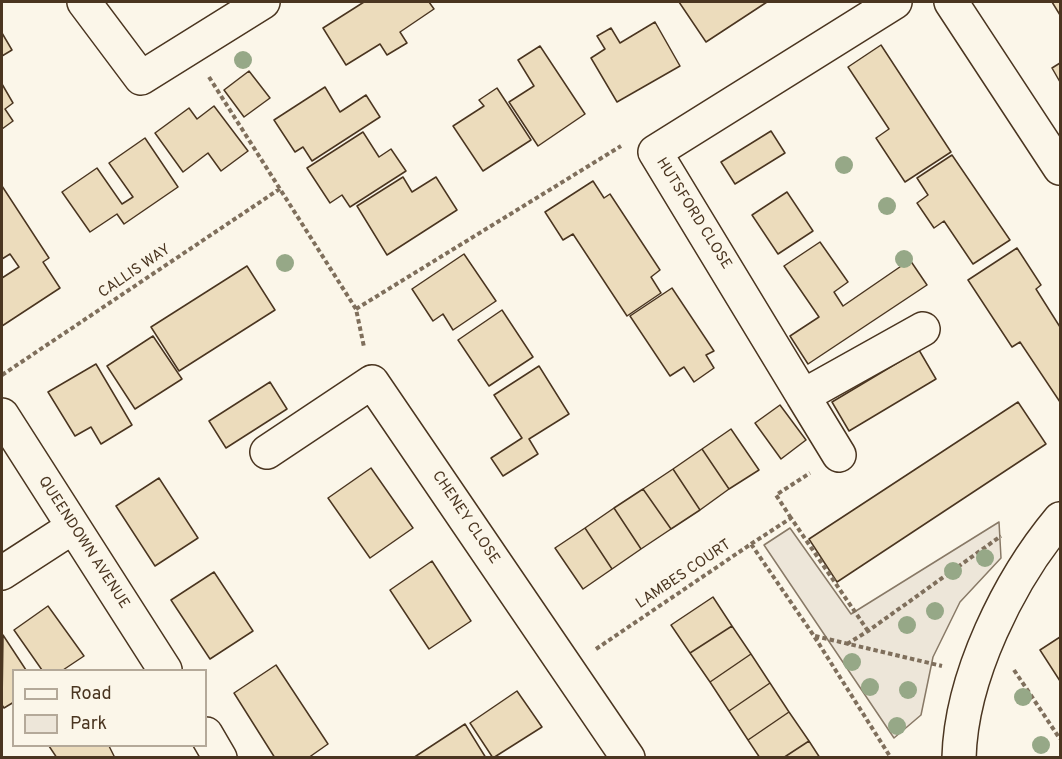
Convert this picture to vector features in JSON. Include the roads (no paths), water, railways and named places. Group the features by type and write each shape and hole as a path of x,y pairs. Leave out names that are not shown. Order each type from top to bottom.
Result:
{"street":[{"path":"84,2 141,78 263,2"},
{"name":"HUTSFORD CLOSE","path":"839,455 655,152 895,2"},
{"path":"951,2 1060,168"},
{"path":"803,396 923,328"},
{"name":"CHENEY CLOSE","path":"267,452 372,382 628,758"},
{"name":"QUEENDOWN AVENUE","path":"2,416 164,669"},
{"path":"959,758 975,673 993,627 1012,590 1060,519"},
{"path":"2,573 73,528"},
{"path":"207,736 220,758"}]}
